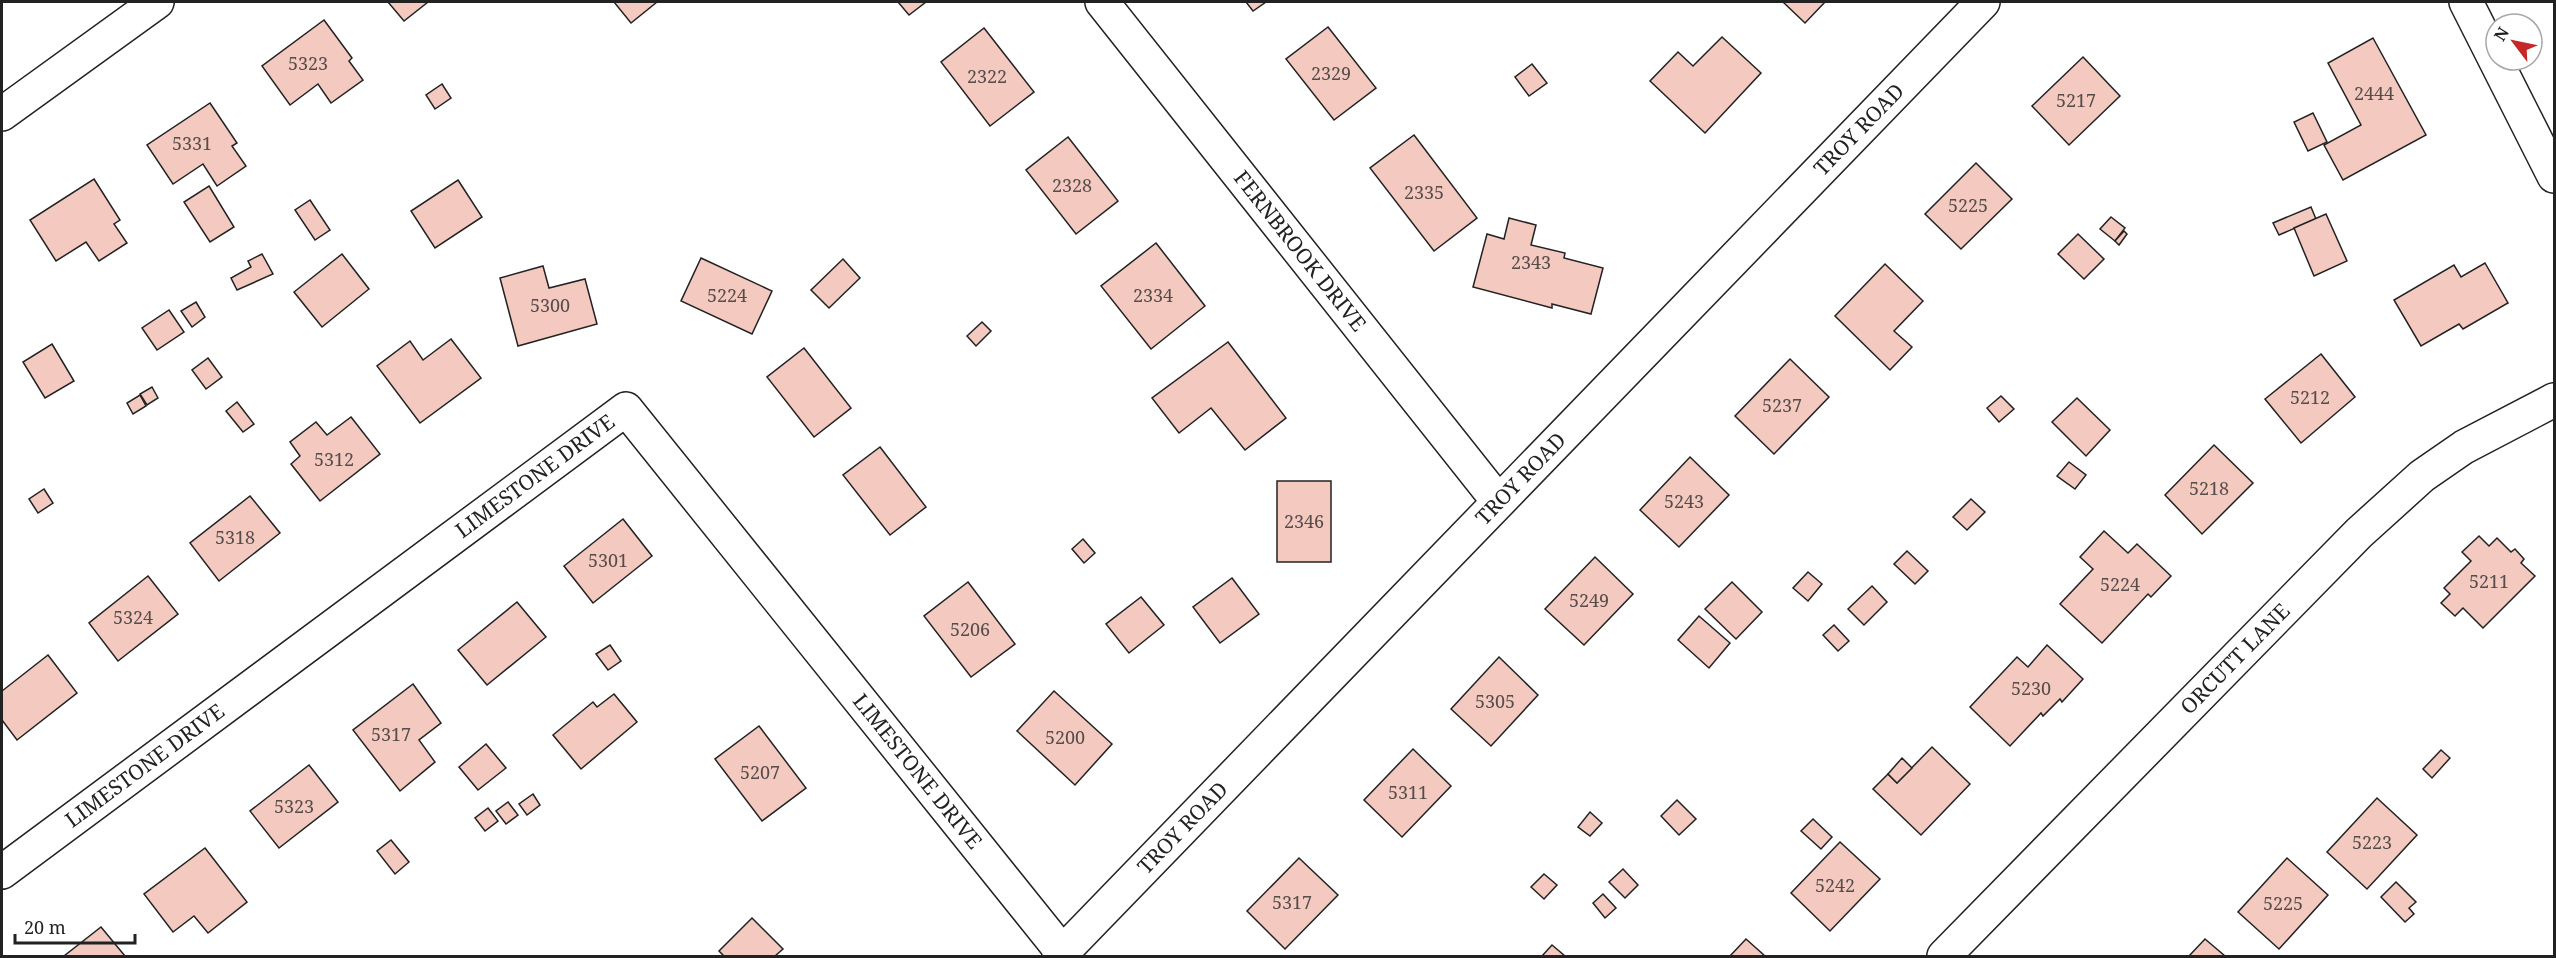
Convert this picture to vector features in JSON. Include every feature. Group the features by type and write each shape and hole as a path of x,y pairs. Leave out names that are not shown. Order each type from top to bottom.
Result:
{"street":[{"path":"2,114 157,2"},
{"name":"FERNBROOK DRIVE","path":"1102,2 1498,501"},
{"name":"TROY ROAD","path":"1061,955 1983,2"},
{"path":"2466,2 2554,176"},
{"name":"ORCUTT LANE","path":"1944,957 2382,512 2422,476 2464,447 2554,400"},
{"name":"LIMESTONE DRIVE","path":"2,872 626,409 1061,955"}],"building":[{"path":"388,2 428,2 404,21"},
{"path":"614,2 657,2 631,23"},
{"path":"898,2 926,2 909,15"},
{"path":"1246,2 1266,2 1253,11"},
{"path":"1783,2 1825,2 1805,23"},
{"path":"324,20 352,58 349,61 363,80 331,103 318,84 290,105 262,66"},
{"path":"1328,27 1376,88 1334,120 1286,59"},
{"path":"984,28 1034,92 990,126 941,62"},
{"path":"1722,37 1761,73 1705,133 1650,81 1678,52 1693,66"},
{"path":"2373,38 2426,135 2343,180 2324,145 2361,125 2328,63"},
{"path":"2083,57 2120,96 2069,145 2032,106"},
{"path":"1532,64 1547,83 1529,96 1515,77"},
{"path":"442,84 451,98 435,109 426,95"},
{"path":"210,103 237,143 232,146 246,166 217,186 203,164 173,184 147,145"},
{"path":"2313,113 2327,142 2308,151 2294,122"},
{"path":"1414,135 1477,218 1434,251 1370,168"},
{"path":"1068,137 1118,201 1076,234 1026,170"},
{"path":"1976,163 2012,199 1961,249 1925,214"},
{"path":"94,179 120,220 114,224 127,243 99,261 86,242 56,261 30,220"},
{"path":"458,180 482,217 435,248 411,211"},
{"path":"209,186 234,227 210,242 184,202"},
{"path":"310,200 330,230 315,240 295,210"},
{"path":"2311,207 2316,219 2279,235 2273,223"},
{"path":"2326,214 2347,261 2314,276 2294,228"},
{"path":"2111,217 2125,228 2115,241 2100,229"},
{"path":"1509,218 1536,225 1531,245 1565,253 1564,258 1603,268 1591,314 1552,304 1552,308 1473,287 1487,234 1504,239"},
{"path":"2124,231 2127,234 2119,245 2115,241"},
{"path":"2078,234 2104,259 2084,279 2058,254"},
{"path":"1156,243 1205,306 1151,349 1101,286"},
{"path":"262,254 273,274 237,290 231,278 251,267 248,261"},
{"path":"342,254 369,289 322,327 294,292"},
{"path":"701,258 772,291 752,334 681,301"},
{"path":"843,259 860,278 829,308 811,290"},
{"path":"2485,263 2508,303 2463,329 2459,324 2421,346 2394,300 2454,265 2461,277"},
{"path":"1885,264 1923,301 1894,331 1912,347 1890,370 1835,316"},
{"path":"543,266 549,288 585,279 597,324 518,346 500,278"},
{"path":"196,302 205,317 192,327 181,311"},
{"path":"169,310 184,332 157,350 142,328"},
{"path":"982,322 991,331 976,346 967,336"},
{"path":"451,339 481,378 420,423 377,366 410,341 423,360"},
{"path":"1228,342 1286,418 1245,450 1211,408 1179,433 1152,398"},
{"path":"52,344 74,381 45,398 23,362"},
{"path":"804,348 851,408 814,437 767,377"},
{"path":"2321,354 2355,397 2301,443 2265,399"},
{"path":"208,358 222,377 206,389 192,370"},
{"path":"1790,359 1829,397 1774,454 1735,416"},
{"path":"152,387 158,398 147,405 140,394"},
{"path":"140,395 146,406 133,414 127,403"},
{"path":"2001,396 2014,409 1999,422 1987,408"},
{"path":"2077,398 2110,430 2086,456 2052,422"},
{"path":"237,402 254,424 243,432 226,411"},
{"path":"351,417 380,454 320,501 291,464 300,456 290,442 316,422 327,435"},
{"path":"2214,445 2253,483 2202,534 2165,495"},
{"path":"880,447 926,507 890,535 843,475"},
{"path":"1690,457 1729,495 1679,547 1640,510"},
{"path":"2069,462 2086,475 2075,489 2057,476"},
{"path":"1277,481 1331,481 1331,562 1277,562"},
{"path":"44,489 53,503 38,513 29,499"},
{"path":"250,496 280,533 219,581 190,543"},
{"path":"1971,499 1985,512 1967,530 1953,517"},
{"path":"623,519 652,556 593,603 564,566"},
{"path":"2104,531 2128,553 2137,544 2171,576 2151,597 2148,594 2102,643 2060,604 2093,569 2080,557"},
{"path":"2479,536 2489,546 2497,538 2511,552 2515,549 2524,559 2521,563 2535,576 2483,628 2463,608 2455,616 2441,603 2450,594 2444,588 2471,561 2462,552"},
{"path":"1083,539 1095,553 1084,563 1072,549"},
{"path":"1907,551 1928,571 1915,584 1894,564"},
{"path":"1595,557 1633,594 1584,645 1545,609"},
{"path":"1808,572 1822,584 1808,601 1793,588"},
{"path":"148,576 178,614 118,661 89,623"},
{"path":"1232,578 1259,614 1220,643 1193,607"},
{"path":"968,582 1015,644 971,677 924,616"},
{"path":"1732,582 1762,612 1736,639 1705,609"},
{"path":"1872,586 1887,602 1864,625 1848,609"},
{"path":"1141,597 1164,625 1129,653 1106,624"},
{"path":"517,602 546,637 487,685 458,650"},
{"path":"1699,616 1730,643 1709,668 1678,640"},
{"path":"1834,625 1849,641 1838,651 1823,635"},
{"path":"610,645 621,661 608,670 596,654"},
{"path":"2047,645 2083,679 2062,702 2060,699 2043,716 2041,713 2010,746 1970,707 2017,657 2028,667"},
{"path":"48,655 77,693 17,740 2,720 2,691"},
{"path":"1499,657 1538,695 1491,746 1451,709"},
{"path":"413,684 441,723 419,740 435,762 400,791 353,730"},
{"path":"1054,691 1112,744 1075,785 1017,731"},
{"path":"614,694 637,722 581,769 553,735 593,702 597,707"},
{"path":"759,726 806,788 762,821 715,759"},
{"path":"486,744 506,768 478,790 459,767"},
{"path":"1932,747 1970,784 1921,835 1873,789 1888,774 1897,783"},
{"path":"1413,749 1451,786 1402,837 1364,800"},
{"path":"2441,750 2450,758 2432,778 2423,769"},
{"path":"1902,758 1912,768 1897,783 1888,774"},
{"path":"309,765 338,802 279,848 250,811"},
{"path":"533,794 540,805 527,815 519,804"},
{"path":"2377,798 2417,835 2367,889 2327,852"},
{"path":"1677,800 1696,819 1679,835 1661,816"},
{"path":"508,802 518,815 506,824 496,811"},
{"path":"488,808 498,821 485,831 475,818"},
{"path":"1590,812 1602,823 1590,836 1578,827"},
{"path":"1813,819 1832,837 1821,849 1801,831"},
{"path":"391,840 409,862 395,874 377,851"},
{"path":"1840,842 1880,879 1830,931 1791,893"},
{"path":"205,848 247,902 208,933 194,916 173,932 144,894"},
{"path":"1299,858 1338,895 1285,949 1247,911"},
{"path":"2287,858 2328,895 2279,949 2238,912"},
{"path":"1623,869 1638,885 1625,898 1609,882"},
{"path":"1544,874 1557,885 1544,899 1531,887"},
{"path":"2396,882 2416,902 2409,908 2414,914 2405,922 2381,897"},
{"path":"1603,894 1616,908 1605,918 1593,903"},
{"path":"752,918 783,949 775,956 724,956 719,951"},
{"path":"101,927 125,956 64,956"},
{"path":"1746,939 1765,956 1730,956"},
{"path":"2205,939 2225,956 2189,956"},
{"path":"1552,945 1565,956 1542,956"}]}
